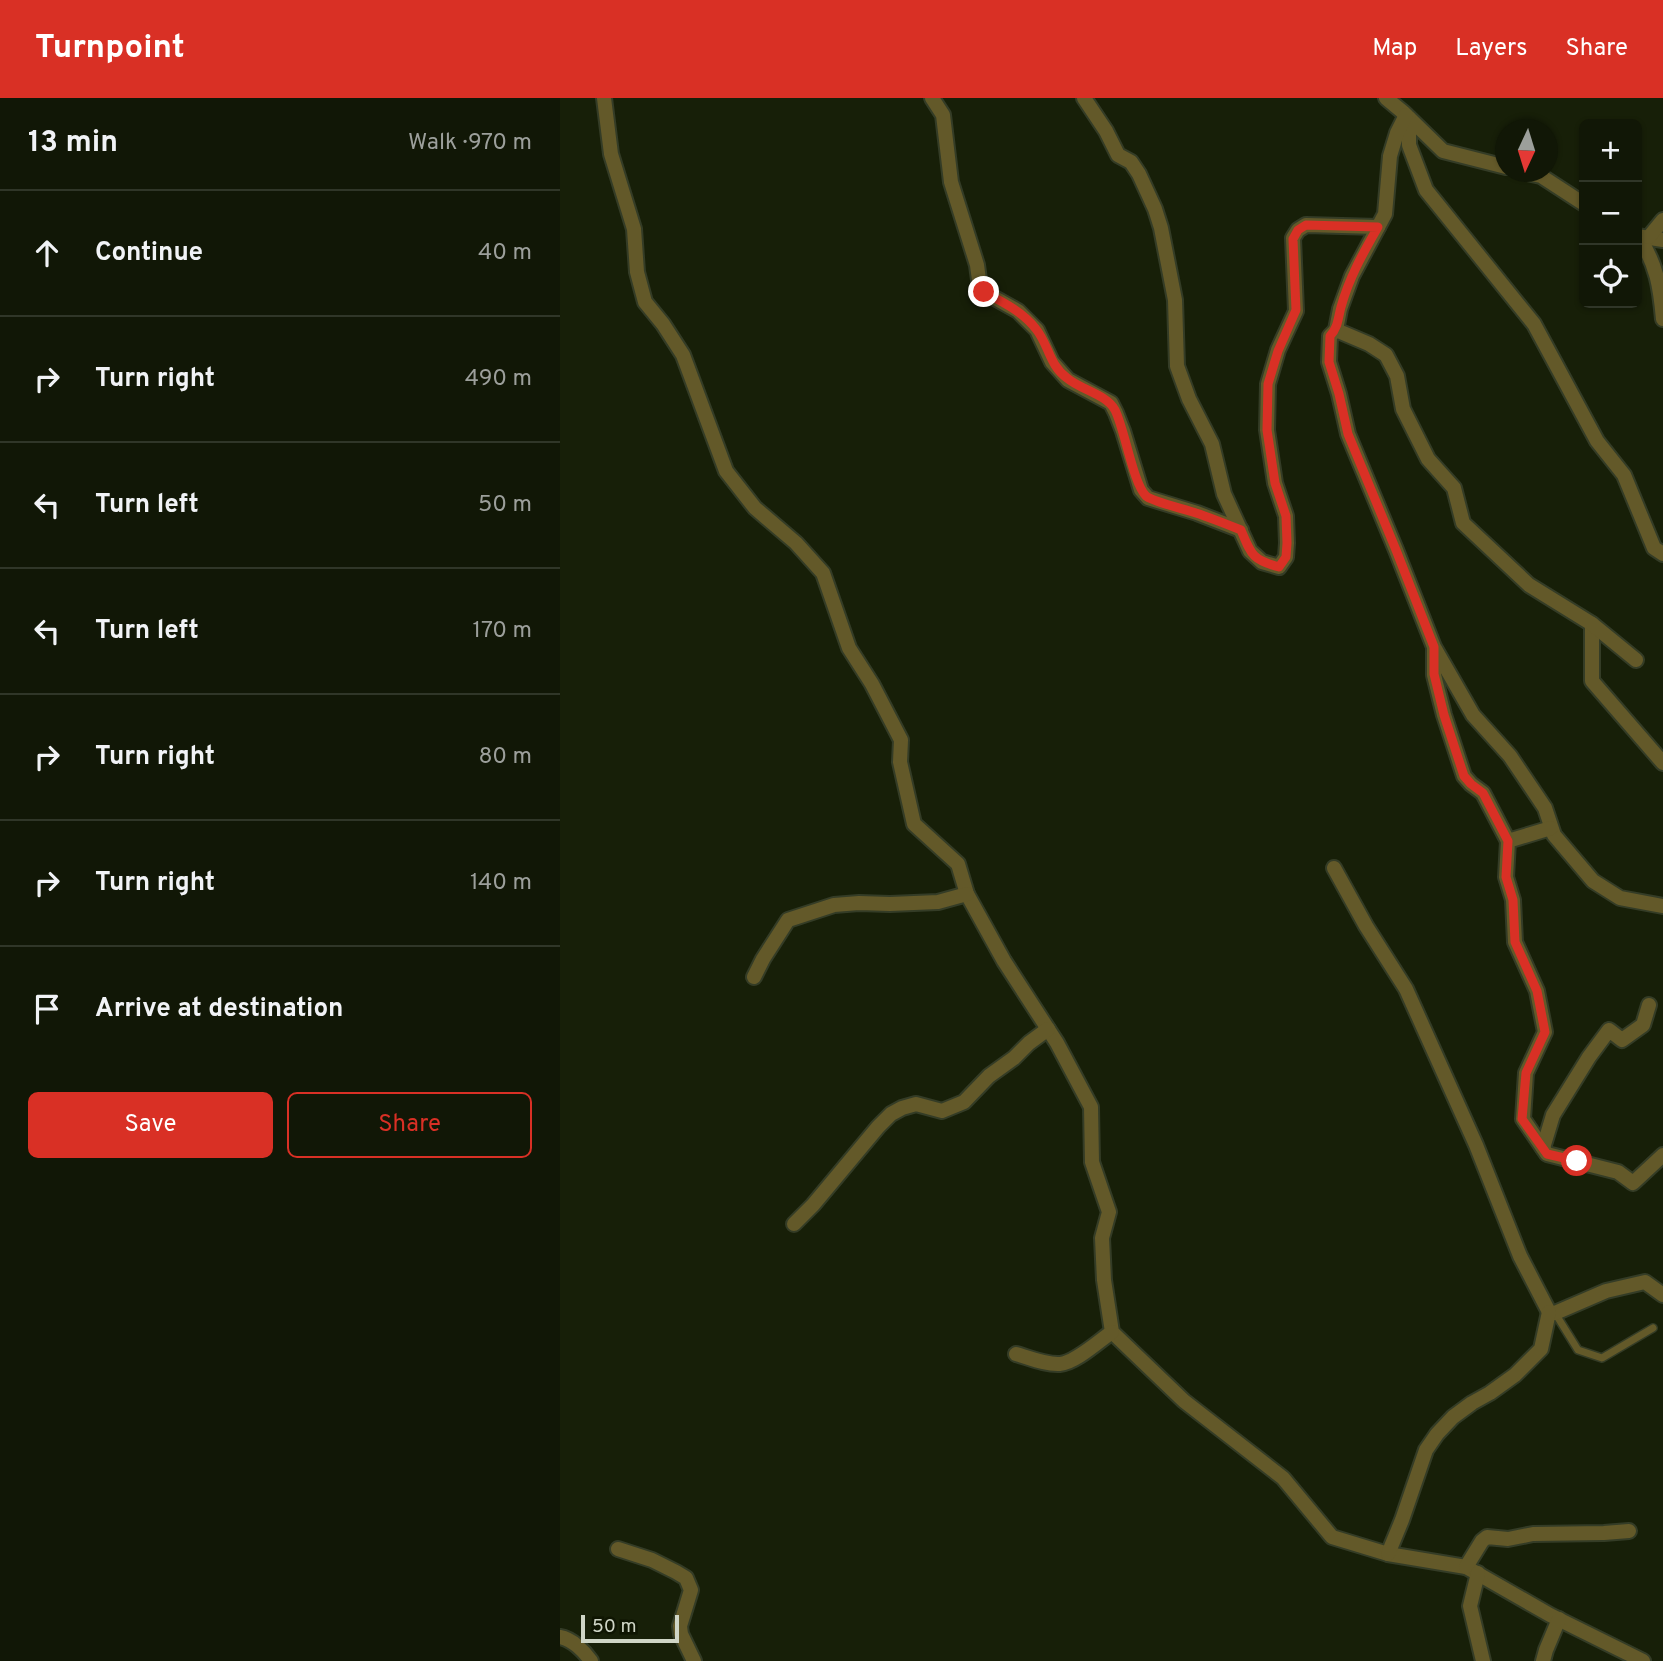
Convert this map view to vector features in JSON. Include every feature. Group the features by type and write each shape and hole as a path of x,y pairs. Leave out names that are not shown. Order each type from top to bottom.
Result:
{"street":[{"path":"604,98 611,154 634,229 638,272 646,302 683,355 726,471 755,508 796,543 823,573 849,648 873,684 901,740 900,762 914,824 958,863 967,894 1091,1107 1092,1162 1109,1212 1102,1238 1104,1280 1112,1332 1184,1401 1283,1478 1332,1537 1388,1554 1472,1570 1559,1619 1643,1661"},
{"path":"932,98 943,116 951,182 984,292 1018,311 1037,330 1056,369 1068,380 1111,403 1123,431 1141,490 1147,498 1241,530"},
{"path":"1084,98 1118,155 1131,162 1139,174 1155,209 1175,300 1177,366 1189,399 1212,444 1224,494 1250,551 1262,562 1279,567 1286,557 1286,516 1275,483 1267,430 1268,384 1278,351 1296,310 1293,239 1298,230 1306,225 1378,227"},
{"path":"1386,98 1443,151 1495,164"},
{"path":"1408,117 1397,133 1390,156 1385,214 1361,257 1346,291 1336,330 1330,336 1329,362 1348,434 1434,647 1473,715 1510,756 1545,808 1554,835 1593,881 1620,898 1663,906"},
{"path":"1408,117 1409,145 1426,190 1534,324 1597,441 1625,475 1654,548 1663,554"},
{"path":"1550,182 1579,201"},
{"path":"1663,220 1647,237 1657,273 1663,319"},
{"path":"1336,330 1369,344 1386,355 1397,376 1402,409 1428,459 1454,488 1463,523 1529,585 1592,624 1636,660"},
{"path":"1592,624 1592,681 1663,763"},
{"path":"1434,647 1434,674 1464,776 1483,793 1508,841 1506,877 1513,900 1515,942 1537,991 1545,1032 1526,1073 1522,1119 1547,1154 1618,1172 1633,1183 1663,1155"},
{"path":"1508,841 1551,828"},
{"path":"1334,868 1366,926 1406,989 1476,1145 1520,1256 1552,1312 1541,1349 1515,1375 1454,1417 1426,1450 1388,1554"},
{"path":"754,977 788,920 834,905 938,902 967,894"},
{"path":"1543,1148 1553,1115 1589,1057 1609,1030 1622,1040 1643,1025 1649,1004"},
{"path":"794,1224 891,1114 916,1104 942,1111 964,1102 989,1076 1048,1029"},
{"path":"1552,1312 1606,1291 1645,1282 1663,1295"},
{"path":"1016,1354 1062,1364 1073,1360 1112,1332"},
{"path":"1483,1661 1470,1606 1472,1570 1482,1541 1487,1537 1508,1539 1533,1534 1629,1531"},
{"path":"618,1549 652,1560 686,1578 691,1590 683,1614 681,1634 694,1661"},
{"path":"1543,1661 1559,1619"},
{"path":"560,1637 567,1639 591,1661"}],"lane":[{"path":"1552,1312 1578,1350 1602,1358 1653,1328"}],"route":[{"path":"984,292 1018,311 1037,330 1056,369 1068,380 1111,403 1123,431 1141,490 1147,498 1241,530 1250,551 1262,562 1279,567 1286,557 1286,516 1275,483 1267,430 1268,384 1278,351 1296,310 1293,239 1298,230 1306,225 1378,227 1346,291 1336,330 1330,336 1329,362 1348,434 1434,647 1434,674 1464,776 1483,793 1508,841 1506,877 1513,900 1515,942 1537,991 1545,1032 1526,1073 1522,1119 1547,1154 1577,1161"}]}
